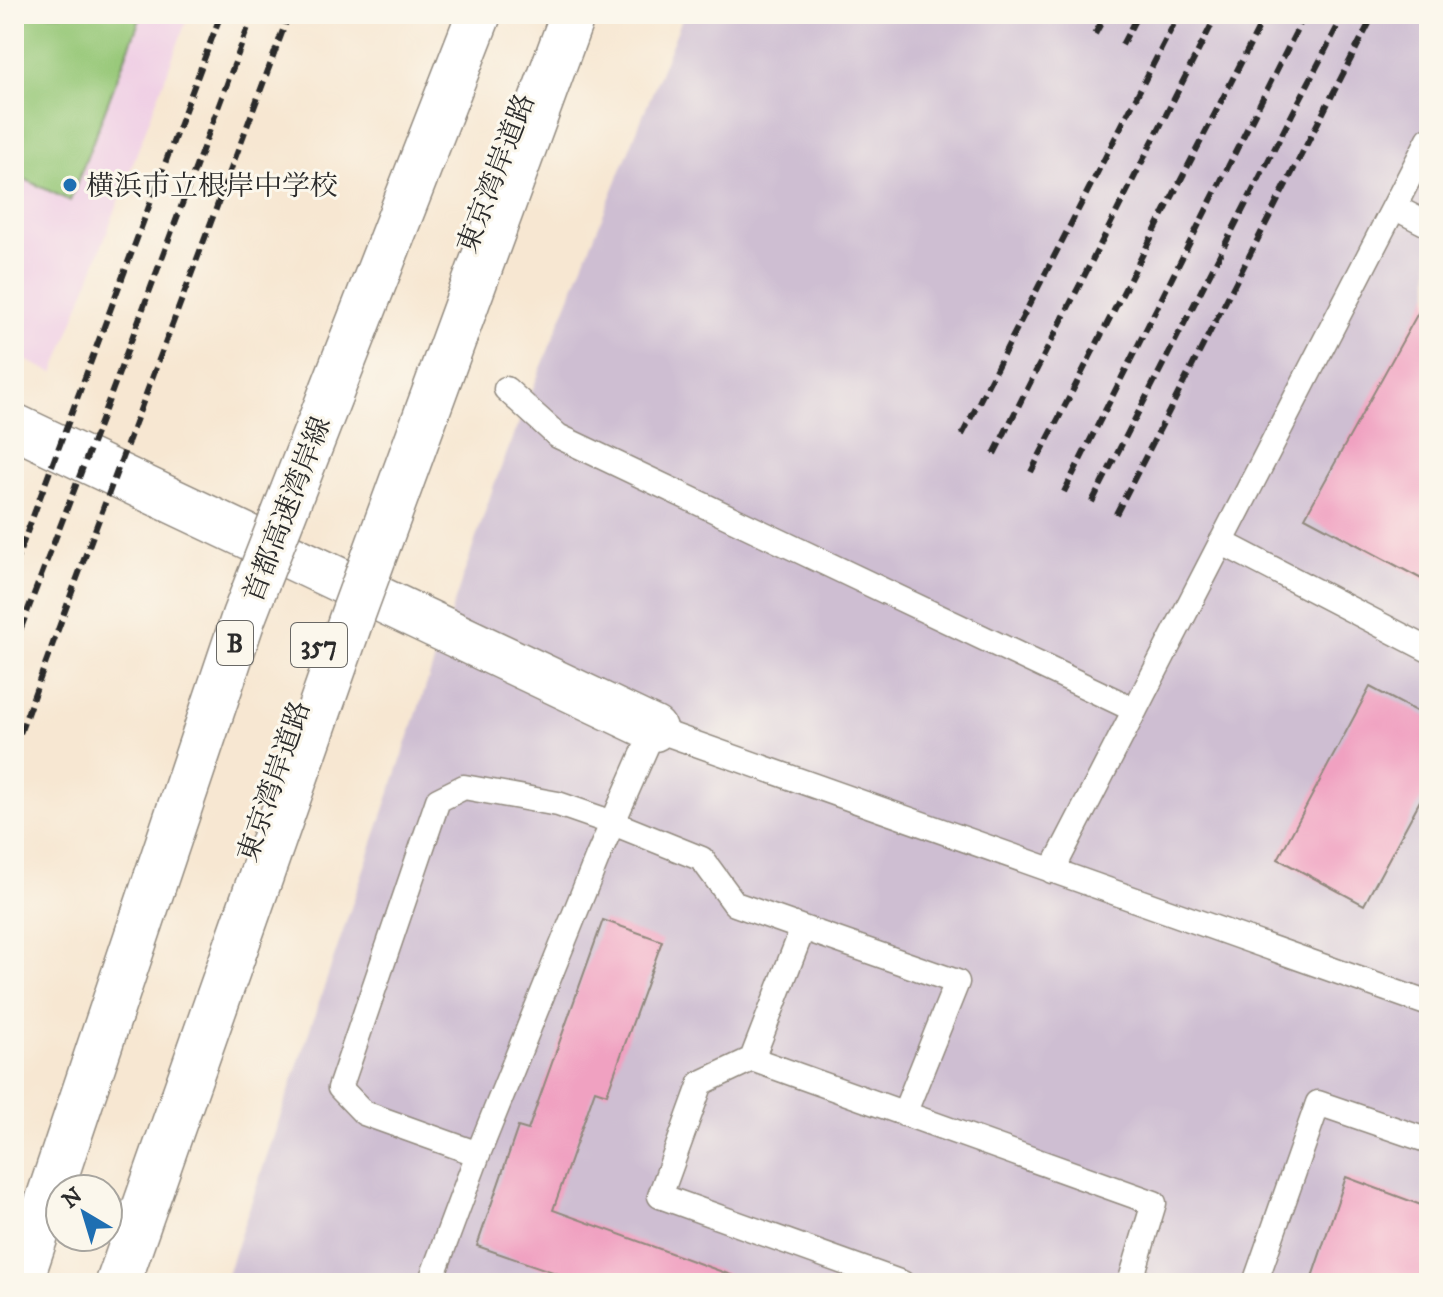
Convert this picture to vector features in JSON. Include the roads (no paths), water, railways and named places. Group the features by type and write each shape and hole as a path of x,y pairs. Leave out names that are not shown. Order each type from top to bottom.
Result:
{"main road":[{"name":"首都高速湾岸線","path":"20,1283 244,616 479,14"},
{"name":"東京湾岸道路","path":"74,1173 290,537 494,14"},
{"name":"東京湾岸道路","path":"105,1283 326,625 555,14"},
{"path":"118,1283 353,614 573,14"},
{"path":"14,426 654,729"}],"lane":[{"path":"1052,871 1429,139"},
{"path":"1394,207 1429,225"},
{"path":"506,389 558,436 1135,710"},
{"path":"1221,542 1429,650"},
{"path":"430,1283 478,1154 654,729 1429,1004"},
{"path":"478,1154 364,1113 340,1088 438,800 464,787 558,804 613,823 702,859 735,904 957,982 904,1114"},
{"path":"803,928 752,1059 701,1083 660,1196 902,1283"},
{"path":"752,1059 1154,1203 1130,1283"},
{"path":"1255,1283 1318,1103 1429,1141"}],"railway":[{"path":"14,567 221,14"},
{"path":"14,646 253,14"},
{"path":"14,750 289,14"},
{"path":"1073,19 1075,14"},
{"path":"1095,34 1106,14"},
{"path":"1122,45 1138,14"},
{"path":"962,435 1179,14"},
{"path":"994,454 1217,14"},
{"path":"1031,472 1266,14"},
{"path":"1064,492 1305,14"},
{"path":"1092,502 1344,14"},
{"path":"1116,514 1374,14"}],"place":[{"name":"横浜市立根岸中学校","path":"70,185"}]}
